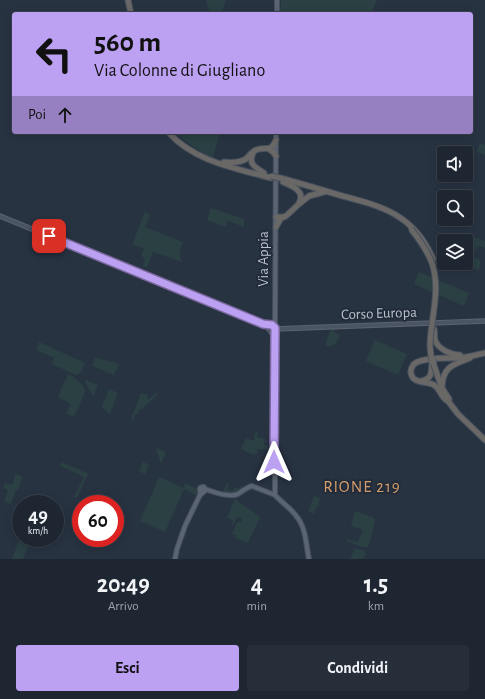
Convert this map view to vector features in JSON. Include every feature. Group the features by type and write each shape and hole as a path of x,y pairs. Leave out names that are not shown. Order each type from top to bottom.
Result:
{"highway":[{"path":"129,0 132,12"},
{"path":"172,134 195,151 207,157 220,162 264,173"},
{"path":"172,134 184,146 200,156 215,162 381,207 400,217 421,237 436,268 438,287 432,349 437,378 451,403 458,412 483,437"},
{"path":"276,140 273,149 276,156"},
{"path":"220,162 231,163 242,161 254,152 261,149 273,149"},
{"path":"254,152 251,161 253,164 271,177"},
{"path":"292,184 301,196 301,200 298,204"},
{"path":"304,186 380,209 396,217 411,228 424,248 431,262 436,287 430,343 432,362 431,374 426,380 418,381"},
{"path":"276,226 279,216 309,196 324,192"},
{"path":"434,329 435,340 444,350 453,354 464,355 485,352"},
{"path":"442,388 443,377 449,368 485,352"},
{"path":"476,355 417,362 412,365 411,371 412,377 418,381 435,385 458,414 483,437"},
{"path":"432,362 446,400"}],"main road":[{"path":"277,0 277,12"},
{"path":"276,134 276,140"},
{"name":"Via Appia","path":"276,156 276,190 279,216"},
{"path":"0,216 198,297 272,325 275,328"},
{"name":"Via Appia","path":"275,495 276,226"},
{"path":"266,324 275,317"},
{"name":"Corso Europa","path":"269,329 485,321"},
{"path":"266,324 275,338"},
{"path":"175,559 185,526 202,492 211,491 226,495 233,495 252,486 275,495 300,520 305,534 309,559"}],"green space":[{"path":"206,0 226,0 222,12 209,12"},
{"path":"281,0 377,0 372,12 280,12"},
{"path":"179,134 220,134 212,159 184,140"},
{"path":"480,143 485,145 485,155 477,152"},
{"path":"211,208 244,219 244,227 228,221 226,227 207,220"},
{"path":"145,212 150,215 145,227 183,242 180,252 182,262 153,252 147,267 143,266 145,258 141,256 144,248 132,245"},
{"path":"473,237 485,241 485,248 478,246 473,254"},
{"path":"473,256 481,260 479,270 473,267"},
{"path":"419,272 469,293 464,306 414,284"},
{"path":"336,328 334,332 340,335 336,344 335,343 333,346 331,345 330,347 325,345 331,329"},
{"path":"375,340 407,354 398,375 366,361"},
{"path":"39,342 85,363 80,373 76,375 52,364 54,358 36,350"},
{"path":"95,357 119,364 114,375 92,366"},
{"path":"68,374 81,384 85,392 75,415 72,416 66,413 71,404 58,397"},
{"path":"86,380 98,385 93,396 85,382"},
{"path":"109,389 118,393 110,414 102,407"},
{"path":"157,392 157,395 142,409 140,409 133,420 131,419 141,393 148,395 147,399 149,399"},
{"path":"258,431 257,437 265,439 264,445 267,445 270,450 257,449 257,454 255,453 254,455 241,449 246,438 254,441 255,433"},
{"path":"157,448 166,452 161,464 156,450"},
{"path":"62,462 89,474 78,495 75,495 84,477 60,466"},
{"path":"143,462 149,465 145,474 139,471"},
{"path":"16,474 23,477 18,490 16,490 14,495 12,495 11,504 4,501 8,490 3,488 5,483 12,485"},
{"path":"159,477 184,488 185,483 199,491 198,496 184,489 165,532 140,521"},
{"path":"227,483 229,484 227,489 233,491 235,487 239,489 241,486 244,488 239,492 234,493 223,492"},
{"path":"314,496 320,498 318,504 320,505 317,506 314,514 308,511"},
{"path":"235,499 260,517 248,543 235,538 236,535 232,534 237,522 241,522 242,519 237,517 232,525 233,520 227,518"},
{"path":"355,511 375,518 368,547 362,547 346,541 347,539 358,542 363,530 351,526"},
{"path":"16,547 28,547 23,559 12,559"},
{"path":"354,548 366,553 363,559 350,559"}],"district":[{"name":"RIONE 219","path":"362,486"}],"route":[{"path":"49,236 263,324 272,325 275,328 274,462"}]}
